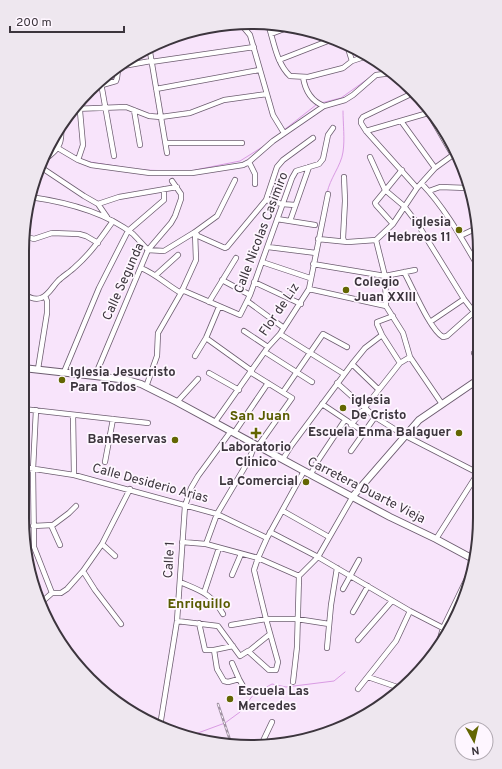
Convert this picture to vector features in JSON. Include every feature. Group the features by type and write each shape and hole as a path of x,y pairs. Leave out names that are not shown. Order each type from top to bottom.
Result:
{"main road":[{"name":"Carretera Duarte Vieja","path":"29,368 134,382 146,387 215,422 390,517 470,557"},
{"path":"353,496 404,435 419,420 473,382"}],"street":[{"path":"246,29 254,47 259,70 273,115 278,126 284,133"},
{"path":"270,30 279,60 290,76 303,77 343,68 352,61 360,58"},
{"path":"271,34 279,31"},
{"path":"279,60 325,42"},
{"path":"130,65 254,47"},
{"path":"349,52 352,61"},
{"path":"150,54 167,153"},
{"path":"156,89 259,70"},
{"path":"106,83 116,81 118,74"},
{"path":"57,148 78,160 91,165 150,173 192,173 243,165 249,162 284,133 324,106 345,100 354,95 376,75 385,74"},
{"path":"303,77 307,91 316,102 324,106"},
{"path":"102,86 114,156"},
{"path":"81,109 126,107 149,116 161,117 190,113 224,100 267,94"},
{"path":"409,95 363,117 360,120 366,131 417,188"},
{"path":"78,160 83,145 80,110"},
{"path":"134,110 140,145"},
{"path":"366,131 425,114"},
{"path":"401,121 435,168"},
{"name":"Calle Nicolas Casimiro","path":"219,307 240,315 250,296 292,178 296,171 319,164 324,159 328,135 333,128"},
{"path":"52,152 61,141 61,137"},
{"path":"195,232 198,236 226,248 266,200 277,167 280,163 313,138"},
{"path":"166,143 242,143"},
{"path":"318,239 348,242 376,240 393,224 417,188 435,168 452,156"},
{"path":"370,157 385,190 404,206 417,223 464,299 473,311"},
{"path":"249,162 255,174 255,184"},
{"path":"290,221 309,167"},
{"path":"45,169 98,204 108,218"},
{"path":"393,224 375,203 402,170"},
{"path":"344,177 344,241"},
{"path":"36,198 56,201 108,218 135,235 148,250 164,252 217,216 234,180"},
{"path":"172,181 177,187"},
{"path":"422,184 429,191 473,258"},
{"path":"98,204 119,197 177,187"},
{"name":"Calle Segunda","path":"95,376 148,250 171,223 175,216 181,199 181,194 177,187"},
{"path":"429,191 440,187 463,188"},
{"path":"64,372 99,288 128,231 164,200 164,189"},
{"name":"Flor de Liz","path":"215,422 268,347 280,334 309,289 328,194"},
{"path":"266,200 282,204 295,205"},
{"path":"277,219 315,225"},
{"path":"29,297 40,299 45,296 58,281 76,266 98,243 113,221"},
{"path":"460,236 472,230"},
{"path":"146,387 157,356 158,333 182,292 196,260 195,232"},
{"path":"29,238 34,239 52,233 79,234 98,243"},
{"path":"376,240 385,276 386,306 403,333 410,357 442,404"},
{"path":"268,247 316,253"},
{"path":"156,275 178,256"},
{"path":"209,302 236,258"},
{"path":"262,262 310,278"},
{"path":"313,264 385,276 415,270"},
{"path":"141,268 156,275 170,287 219,307 206,338 196,356"},
{"path":"404,272 430,322 443,337 447,336 473,313"},
{"path":"222,280 250,296"},
{"path":"254,282 300,304"},
{"path":"309,289 386,306"},
{"path":"38,369 47,313 47,301 45,296"},
{"path":"430,322 464,299"},
{"path":"247,301 284,328"},
{"path":"393,316 377,322 377,324 382,335 400,363"},
{"path":"244,331 268,347"},
{"path":"280,334 344,374"},
{"path":"283,392 323,334 347,347"},
{"path":"283,459 344,374 365,348 382,335"},
{"path":"206,338 251,372 292,398 257,445 217,514 206,544"},
{"path":"265,352 312,382"},
{"path":"351,425 400,363 410,357"},
{"path":"352,364 378,389"},
{"path":"209,373 239,390"},
{"path":"177,402 198,379"},
{"name":"Calle 1","path":"161,721 177,621 185,506 191,488 198,476 233,432 268,383"},
{"path":"337,383 375,417 404,435 473,470"},
{"path":"322,404 351,425 364,432"},
{"path":"29,409 148,423"},
{"path":"36,410 33,469 34,548 52,593"},
{"path":"74,415 74,475"},
{"path":"351,451 375,417"},
{"path":"105,462 113,419"},
{"path":"311,474 344,420"},
{"name":"Calle Desiderio Arias","path":"29,468 74,475 130,489 217,514 267,538"},
{"path":"249,651 269,670 276,670 278,662 254,570 270,532 304,471"},
{"path":"436,539 473,481"},
{"path":"45,599 52,593 61,593 67,589 83,571 102,544 130,489"},
{"path":"293,682 297,647 299,576 318,557 353,496"},
{"path":"33,526 50,525 64,518 76,506"},
{"path":"283,511 329,537"},
{"path":"50,525 60,545"},
{"path":"270,532 318,557 410,612 443,628 459,596"},
{"path":"182,542 206,544 258,558 299,576"},
{"path":"102,544 115,556"},
{"path":"204,593 219,548"},
{"path":"232,575 241,554"},
{"path":"343,589 359,560"},
{"path":"327,648 331,605 337,568"},
{"path":"83,571 95,590 121,624"},
{"path":"180,582 204,593 217,603 223,614"},
{"path":"353,612 368,586"},
{"path":"358,640 392,601"},
{"path":"114,614 120,612"},
{"path":"358,689 396,641 410,612"},
{"path":"231,625 266,619 297,619 329,624"},
{"path":"177,621 218,626 240,656 249,651 270,634"},
{"path":"199,624 205,650 214,650 233,646"},
{"path":"214,650 217,669 224,681 228,682 239,678"},
{"path":"232,663 247,693"},
{"path":"368,677 395,686"},
{"path":"263,740 272,722"}],"waterway":[{"path":"321,103 341,98 369,78"},
{"path":"284,130 316,105"},
{"path":"327,193 330,182 340,162 343,152 343,111"},
{"path":"195,170 240,161 264,146"},
{"path":"90,162 122,167"},
{"path":"143,170 172,171"},
{"path":"198,733 225,723 240,712 254,694 272,684 286,687 334,681 345,672"}],"railway":[{"path":"218,704 230,739"}],"place":[{"name":"iglesia Hebreos 11","path":"459,230"},
{"name":"Colegio Juan XXIII","path":"346,290"},
{"name":"Iglesia Jesucristo Para Todos","path":"62,380"},
{"name":"iglesia De Cristo","path":"343,408"},
{"name":"Laboratorio Clinico","path":"256,433"},
{"name":"Escuela Enma Balaguer","path":"459,433"},
{"name":"BanReservas","path":"175,440"},
{"name":"La Comercial","path":"306,482"},
{"name":"Escuela Las Mercedes","path":"230,699"}],"district":[{"name":"San Juan","path":"260,416"},
{"name":"Enriquillo","path":"199,604"}]}
